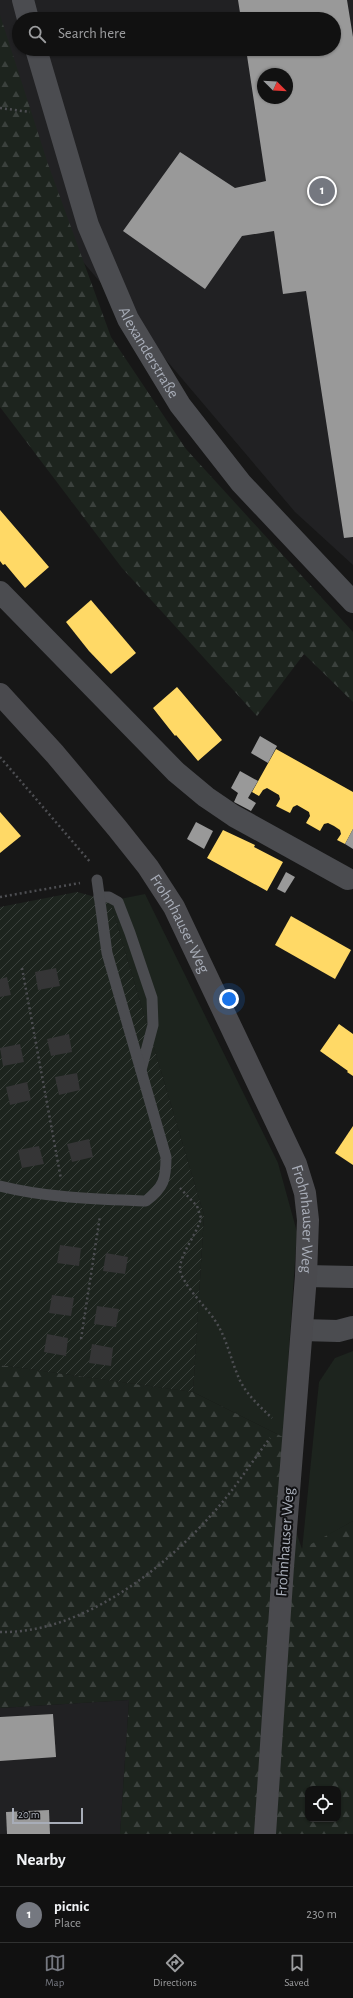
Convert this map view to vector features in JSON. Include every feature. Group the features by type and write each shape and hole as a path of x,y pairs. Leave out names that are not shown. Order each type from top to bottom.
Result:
{"main road":[{"name":"Frohnhauser Weg","path":"0,694 55,754 117,828 148,867 174,907 296,1164 305,1193 308,1220 306,1276 282,1583 265,1834"}],"street":[{"path":"23,0 26,12"},
{"name":"Alexanderstraße","path":"38,56 88,225 128,319 180,405 241,483 353,602"},
{"path":"0,592 176,772 206,797 234,816 348,879"},
{"path":"306,1276 353,1277"},
{"path":"302,1330 338,1331 353,1327"}],"lane":[{"path":"0,1186 19,1191 64,1197 146,1201 160,1190 166,1173 166,1157 107,953 97,880"},
{"path":"99,896 109,897 118,902 130,932 152,998 153,1025 141,1072"}],"path":[{"path":"0,108 55,115"},
{"path":"0,757 90,861 97,880 0,897"},
{"path":"22,968 64,1197"},
{"path":"166,1173 197,1206 201,1218 183,1258 180,1270 187,1284 225,1338 238,1377 247,1392 277,1422"},
{"path":"81,1339 103,1200"},
{"path":"0,1632 16,1632 48,1626 95,1607 134,1584 177,1551 213,1513 246,1473 272,1435"}],"shaded area":[{"path":"0,0 353,0 353,565 295,512 0,164"},
{"path":"129,1700 120,1834 0,1834 0,1708"}],"green space":[{"path":"0,15 48,164 111,337 186,449 353,632 353,702 304,654 257,716 122,568 0,407"},
{"path":"77,892 110,901 204,1215 193,1392 0,1365 0,907"},
{"path":"145,894 278,1163 297,1232 283,1437 193,1392 204,1215 110,901"},
{"path":"353,1351 353,1521 302,1550 319,1382 335,1358"},
{"path":"0,1365 193,1392 283,1437 280,1486 302,1549 353,1521 353,1834 120,1834 129,1700 0,1708"}],"building: Homes":[{"path":"0,510 49,567 25,588 5,564 3,565 0,561"},
{"path":"91,600 136,653 111,674 89,651 66,622"},
{"path":"177,687 222,740 198,761 176,735 175,736 153,708"},
{"path":"276,749 353,792 353,829 345,844 337,840 341,834 340,830 334,826 328,823 324,824 320,831 306,823 310,816 309,812 297,805 293,807 290,813 276,806 280,799 279,795 267,788 263,790 259,796 252,792"},
{"path":"0,812 21,836 0,853"},
{"path":"223,830 255,845 254,847 283,862 267,891 207,858"},
{"path":"291,916 351,950 335,979 275,945"},
{"path":"339,1024 353,1034 353,1076 320,1051"},
{"path":"353,1126 353,1165 335,1153"}],"building: Industry":[{"path":"238,0 347,0 353,37 353,537 344,538 306,291 283,294 274,231 242,236 205,289 123,231 180,152 235,188 266,181 247,56 341,56 341,12 240,12"},
{"path":"260,736 277,746 268,763 251,753"},
{"path":"240,771 258,781 248,798 256,803 251,811 234,802 238,793 231,788"},
{"path":"196,822 213,831 204,849 187,839"},
{"path":"353,829 353,849 345,844"},
{"path":"286,872 295,877 285,893 277,889"},
{"path":"53,1714 56,1757 0,1761 0,1717"},
{"path":"49,1810 50,1834 7,1834 6,1812"}],"building: Other":[{"path":"56,968 60,986 38,990 35,972"},
{"path":"7,977 11,995 0,997 0,979"},
{"path":"69,1034 72,1052 51,1056 47,1039"},
{"path":"20,1044 24,1062 3,1066 0,1048"},
{"path":"77,1073 80,1090 59,1095 55,1077"},
{"path":"27,1082 31,1100 10,1105 6,1087"},
{"path":"89,1139 93,1157 72,1162 67,1144"},
{"path":"39,1146 44,1164 22,1168 18,1150"},
{"path":"60,1245 81,1248 79,1266 57,1263"},
{"path":"106,1253 128,1257 125,1274 103,1271"},
{"path":"52,1295 74,1298 71,1316 49,1313"},
{"path":"97,1306 119,1309 116,1327 94,1324"},
{"path":"47,1334 68,1338 66,1356 44,1352"},
{"path":"92,1344 113,1348 111,1366 89,1363"}],"place":[{"name":"picnic","path":"322,191"}]}
